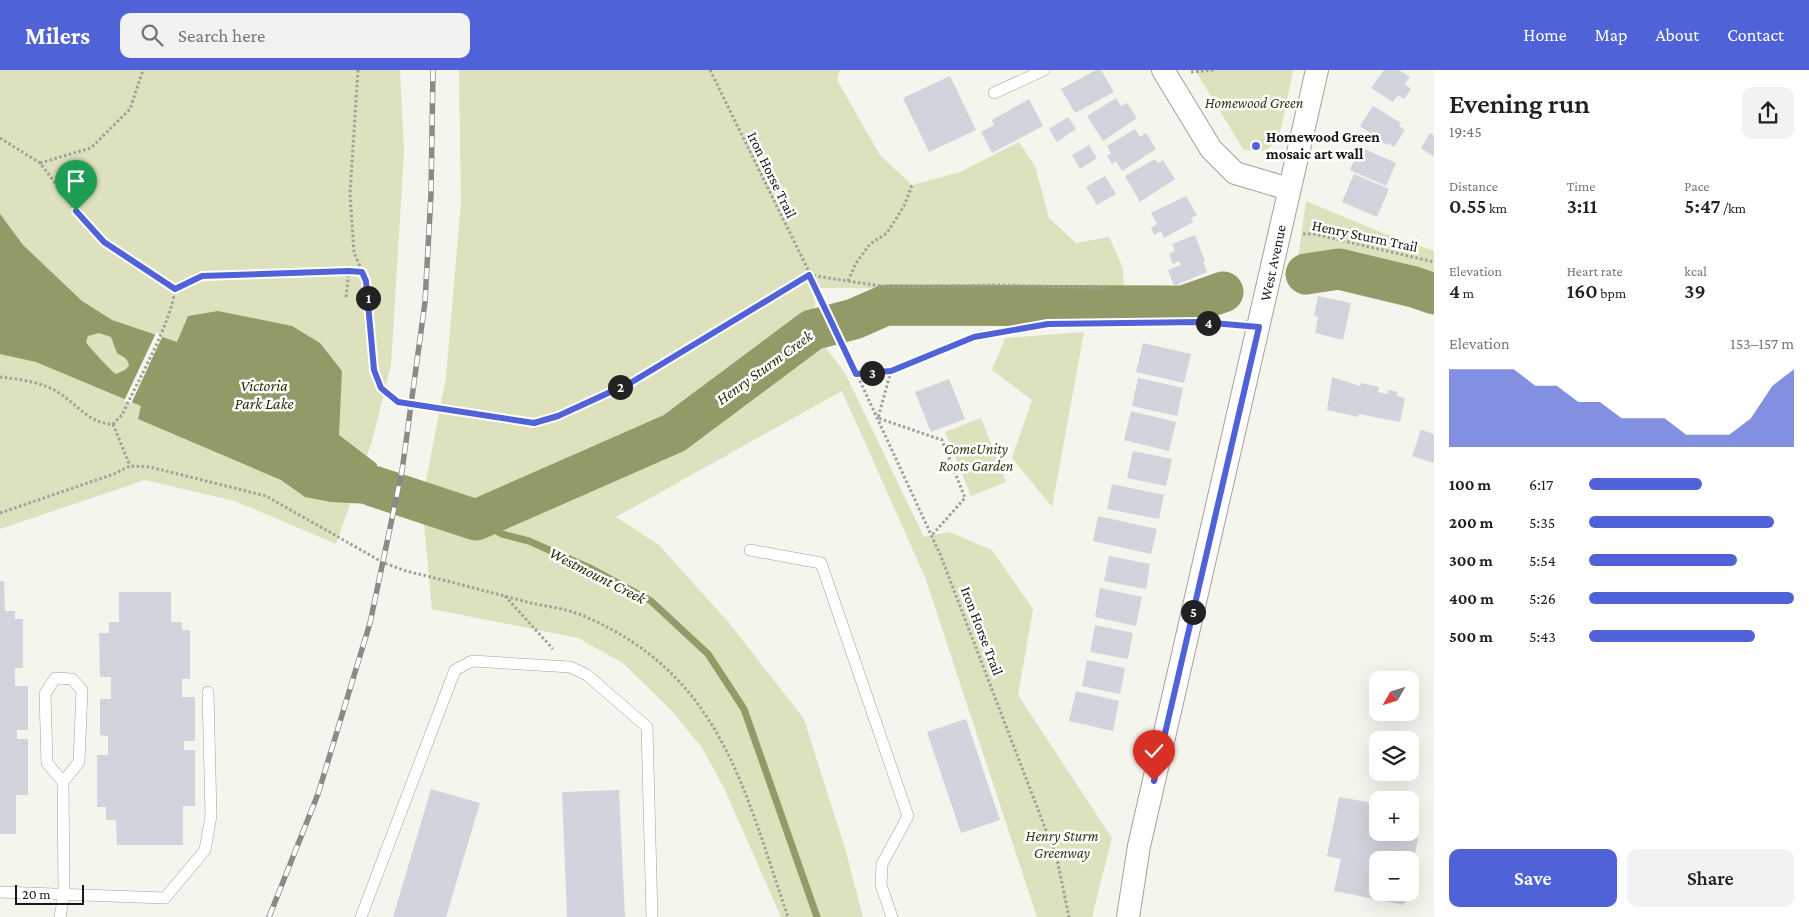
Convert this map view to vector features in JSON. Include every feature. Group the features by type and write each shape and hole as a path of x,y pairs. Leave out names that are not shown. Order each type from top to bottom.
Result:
{"street":[{"path":"1163,70 1211,149 1235,174 1289,189"},
{"name":"West Avenue","path":"1128,917 1135,865 1289,189 1318,70"},
{"name":"West Avenue","path":"1116,917 1135,865"}],"lane":[{"path":"994,93 1044,70"},
{"path":"750,550 821,563 908,816 882,864 881,885 892,917"},
{"path":"361,917 454,670 472,661 570,667 587,675 646,726 652,917"},
{"path":"60,917 64,895 63,782 79,762 82,690 72,679 55,678 45,694 46,763 63,782"},
{"path":"0,892 165,898 205,850 210,816 208,692"}],"path":[{"path":"40,163 91,148 130,109 143,70"},
{"path":"358,70 350,194 354,253 366,281 374,370 381,388 398,402 534,423 558,416 632,382 809,275 887,287 1000,285 1105,288"},
{"name":"Iron Horse Trail","path":"710,70 816,288 932,535 1057,859 1069,917"},
{"path":"1191,72 1214,70"},
{"path":"0,138 40,163 76,211 104,242 175,289"},
{"path":"848,281 856,263 870,244 887,233 904,206 912,185"},
{"name":"Henry Sturm Trail","path":"1301,234 1314,234 1434,262"},
{"path":"346,297 349,271"},
{"path":"175,289 202,276 362,272"},
{"path":"0,377 23,380 51,388 102,425 113,424 122,415 164,325 173,302 175,289"},
{"path":"856,374 891,371 974,337 1048,324 1201,322 1259,327"},
{"path":"891,371 878,418 942,440 965,498 932,535"},
{"path":"113,424 130,466"},
{"path":"0,513 114,474 130,466 150,467 266,496 369,554"},
{"path":"505,596 570,667"}],"green space":[{"path":"0,70 400,70 404,152 391,365 372,441 336,544 235,501 145,480 0,529"},
{"name":"Henry Sturm Greenway","path":"459,70 840,70 837,80 880,155 912,185 960,172 1019,142 1035,166 1049,218 1076,243 1109,237 1123,268 1124,296 976,289 817,288 812,330 845,373 924,537 949,532 992,550 1033,609 1018,695 1112,838 1092,917 1037,917 925,577 842,391 616,517 659,545 729,623 804,719 846,852 863,917 781,917 724,788 703,749 671,710 623,663 578,638 432,609 422,502 446,377 461,203"},
{"name":"Homewood Green","path":"1195,70 1293,70 1281,128 1275,142 1263,150 1243,149"},
{"path":"1306,201 1380,232 1434,251 1434,308 1322,281 1294,289"},
{"path":"1084,332 1052,507 1012,458 1032,400 992,370 1005,338"},
{"name":"ComeUnity Roots Garden","path":"981,418 1006,482 971,496 945,432"}],"water":[{"name":"Victoria Park Lake","path":"0,214 23,245 82,301 112,320 177,342 188,316 218,311 292,326 320,343 342,371 339,435 377,464 369,504 331,502 305,497 281,480 138,419 141,406 36,362 0,354","holes":["99,333 111,337 117,353 126,359 129,366 116,374 86,342 88,336"]}],"pier":[{"path":"156,333 163,335 131,404 124,401"}],"building":[{"path":"1096,70 1101,70 1114,92 1075,113 1061,89"},
{"path":"1384,70 1399,70 1410,77 1405,84 1411,89 1404,99 1398,95 1393,102 1371,88"},
{"path":"950,76 976,130 929,152 903,98"},
{"path":"1116,98 1121,106 1127,103 1137,118 1103,141 1087,116"},
{"path":"1029,99 1043,126 992,153 981,132 994,125 992,120"},
{"path":"1373,106 1401,123 1399,126 1405,130 1394,147 1388,143 1387,145 1360,126"},
{"path":"1068,117 1076,129 1057,142 1049,129"},
{"path":"1135,129 1140,137 1146,133 1156,149 1122,171 1116,161 1112,164 1107,156 1111,153 1107,146"},
{"path":"1430,133 1434,136 1434,157 1421,148"},
{"path":"1089,145 1097,158 1080,169 1072,155"},
{"path":"1360,147 1396,163 1386,186 1350,170"},
{"path":"1155,159 1158,163 1163,160 1175,179 1140,202 1125,176"},
{"path":"1354,174 1389,189 1377,217 1342,202"},
{"path":"1105,176 1116,194 1097,205 1086,187"},
{"path":"1186,196 1197,215 1191,218 1193,222 1164,238 1161,231 1154,235 1151,228 1157,224 1151,213"},
{"path":"1195,235 1207,272 1174,286 1168,270 1181,265 1179,261 1173,264 1169,254 1175,251 1172,244"},
{"path":"1318,296 1351,303 1343,340 1315,333 1318,317 1314,316"},
{"path":"1143,343 1191,354 1184,383 1136,372"},
{"path":"1332,377 1360,386 1361,383 1379,387 1378,392 1387,394 1389,390 1398,392 1396,396 1405,398 1400,422 1359,414 1358,417 1327,410"},
{"path":"1138,378 1183,388 1177,416 1132,406"},
{"path":"949,379 965,419 931,432 915,392"},
{"path":"1131,411 1176,422 1169,451 1124,440"},
{"path":"1421,430 1434,434 1434,463 1412,456"},
{"path":"1133,451 1172,459 1166,486 1127,478"},
{"path":"1112,484 1164,495 1159,519 1107,509"},
{"path":"1098,516 1157,529 1151,554 1093,541"},
{"path":"1109,556 1150,564 1146,589 1104,581"},
{"path":"0,581 4,581 5,611 15,611 15,619 23,619 23,668 15,668 15,686 28,686 28,730 17,730 17,739 28,739 28,795 16,795 16,834 0,834"},
{"path":"1100,588 1142,597 1136,626 1095,617"},
{"path":"119,592 171,592 171,622 182,622 182,630 190,630 190,679 182,679 182,697 195,697 195,741 184,741 184,750 195,750 195,806 183,806 183,845 117,845 116,820 106,820 106,807 97,807 97,755 108,755 108,736 100,735 100,699 111,699 111,677 100,677 99,633 109,633 109,622 119,622"},
{"path":"1095,625 1133,633 1128,659 1090,652"},
{"path":"1087,660 1125,668 1120,694 1082,686"},
{"path":"1076,691 1119,701 1113,731 1069,721"},
{"path":"966,719 1000,820 961,833 927,732"},
{"path":"431,789 480,803 446,917 393,917"},
{"path":"619,790 625,917 567,917 562,792"},
{"path":"1339,797 1369,802 1369,841 1417,841 1415,851 1369,851 1369,898 1334,891 1341,859 1327,856"},
{"path":"1384,901 1405,901 1404,905"}],"waterway":[{"name":"Henry Sturm Creek","path":"1306,274 1339,269 1414,287 1434,294"},
{"name":"Henry Sturm Creek","path":"373,486 476,520 674,433 812,330 854,319 886,305 1183,306 1223,292"},
{"name":"Westmount Creek","path":"476,520 502,534 529,541 592,569 651,601 708,654 744,709 817,917"}],"railway":[{"path":"269,917 318,794 370,623 402,471 425,302 431,194 433,70"}],"place":[{"name":"Homewood Green mosaic art wall","path":"1256,146"}],"route":[{"path":"76,211 104,242 175,289 202,276 362,272 366,281 374,370 381,388 398,402 534,423 558,416 632,382 809,275 856,374 891,371 974,337 1048,324 1201,322 1259,327 1154,781"}]}
